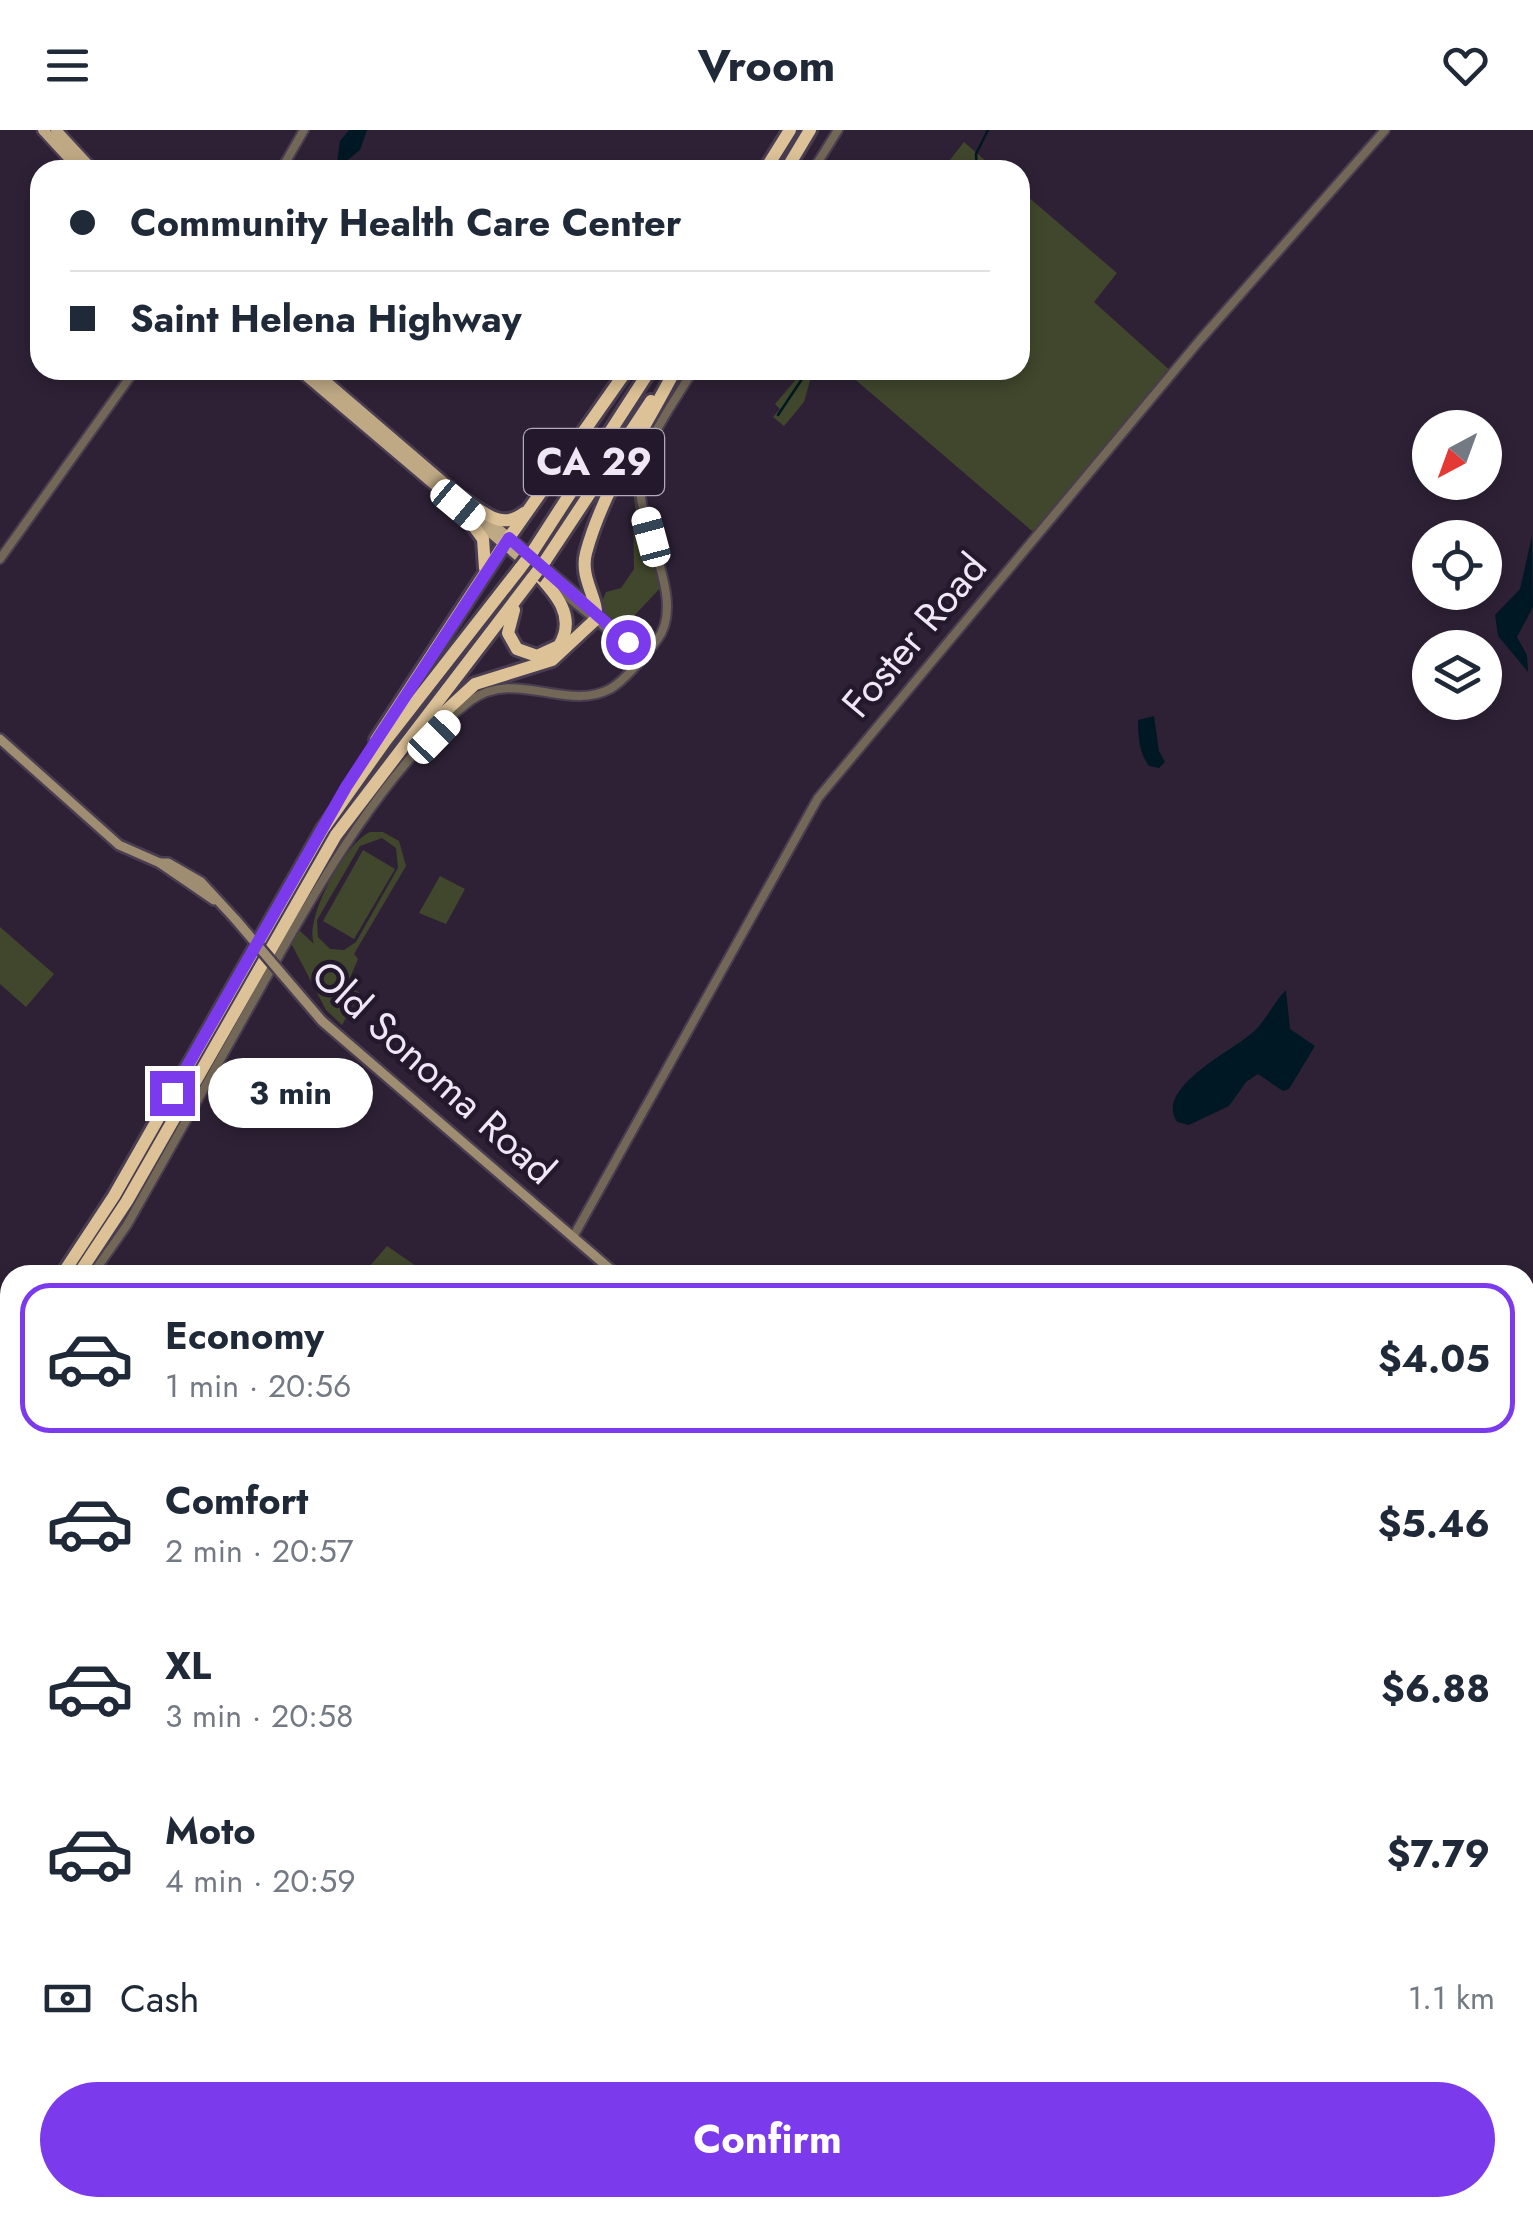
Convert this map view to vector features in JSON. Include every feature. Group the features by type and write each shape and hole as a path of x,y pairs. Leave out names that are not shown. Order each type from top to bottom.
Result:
{"highway":[{"path":"771,160 790,130"},
{"path":"792,160 810,130"},
{"path":"323,829 360,763 506,541 620,380"},
{"name":"CA 29","path":"84,1265 126,1201 302,890 367,790 528,570 532,551 643,380"},
{"name":"CA 29","path":"69,1265 114,1196 323,829 386,740 528,570 545,561 665,380"},
{"path":"367,790 464,692 488,677 552,660 596,617 584,578 585,556 609,497 667,380"},
{"path":"460,502 500,522 514,521 529,508"},
{"path":"460,502 487,554 477,588"},
{"path":"528,570 558,596 566,618 562,642 542,656 517,649 508,633 528,570"}],"main road":[{"path":"43,130 71,160"},
{"path":"56,130 84,160"},
{"path":"311,380 596,617"},
{"path":"324,380 460,502"},
{"path":"506,541 528,570"},
{"name":"Old Sonoma Road","path":"0,739 119,845 160,863 168,862 201,882 322,1021 605,1265"}],"street":[{"path":"287,160 304,130"},
{"path":"819,160 838,130"},
{"name":"Foster Road","path":"573,1236 818,798 1200,340 1385,130"},
{"path":"0,559 128,380"},
{"path":"99,1265 127,1225 316,890 408,766 481,695 516,687 579,694 601,692 620,682 663,631 668,613 641,499 641,472 688,380"},
{"path":"528,570 596,617 642,656"}],"green space":[{"path":"964,142 985,160 950,160"},
{"path":"1030,199 1117,273 1094,302 1173,373 1049,522 1032,531 856,380 1030,380"},
{"path":"795,380 810,380 804,402 784,426 773,417 780,409 775,404"},
{"path":"652,442 640,486 663,585 619,632 597,613 606,592 621,588 634,569 633,521 637,519 631,480"},
{"path":"370,832 383,832 399,841 406,866 354,954 358,959 347,985 360,993 342,1025 326,1010 291,943 299,930 314,944 315,918 321,900 339,866","holes":["382,838 396,848 398,868 356,942 344,950 330,949 318,937 317,920 360,846"]},
{"path":"363,850 395,869 354,939 323,921"},
{"path":"440,876 465,889 446,924 419,913"},
{"path":"0,927 54,974 26,1007 0,984"},
{"path":"387,1246 415,1265 371,1265"}],"water":[{"path":"349,130 367,130 360,150 348,160 337,160 340,141"},
{"path":"1532,536 1533,607 1517,637 1527,655 1528,672 1502,641 1495,615 1520,589"},
{"path":"1154,716 1159,751 1165,762 1159,768 1149,766 1139,738 1138,720"},
{"path":"1286,990 1290,1029 1315,1046 1289,1089 1283,1091 1258,1074 1246,1082 1229,1106 1189,1125 1177,1122 1173,1109 1185,1084 1252,1033"}],"waterway":[{"path":"976,160 988,130"},
{"path":"778,415 801,380"}],"route":[{"path":"172,1093 334,806 509,538 628,642"}]}
